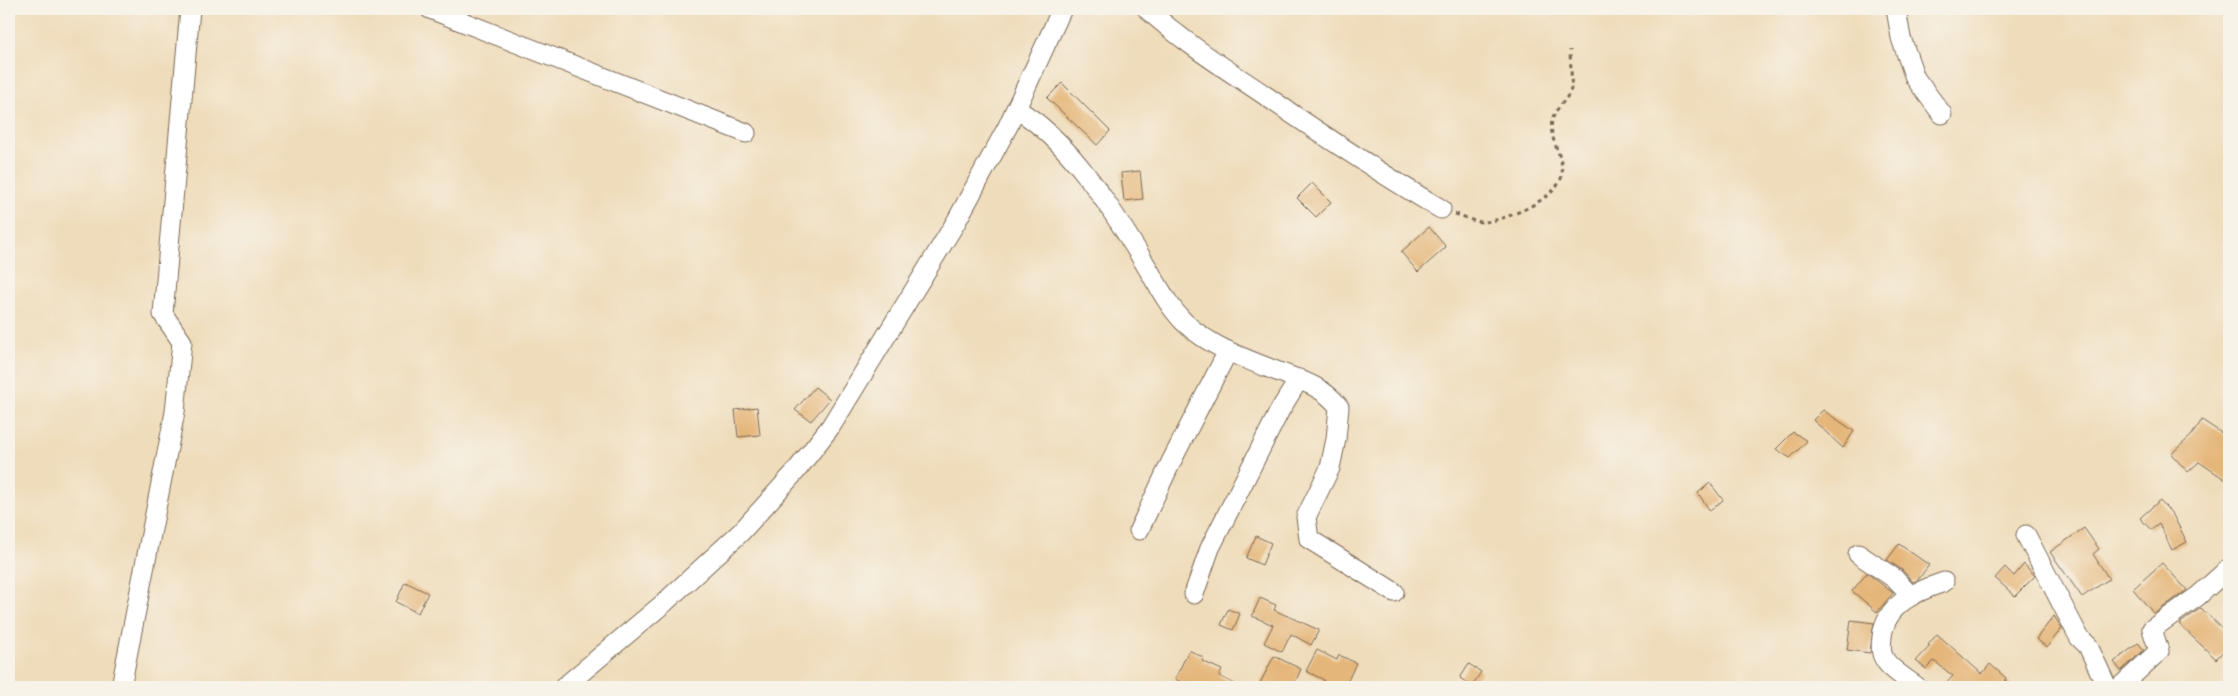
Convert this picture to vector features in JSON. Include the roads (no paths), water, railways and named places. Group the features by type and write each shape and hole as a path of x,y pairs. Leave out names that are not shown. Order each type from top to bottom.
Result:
{"street":[{"path":"121,687 173,420 178,382 182,342 163,314 190,9"},
{"path":"430,9 746,133"},
{"path":"564,687 610,651 687,583 752,521 796,472 831,426 956,222 1016,109 1062,9"},
{"path":"1147,9 1194,46 1268,98 1378,171 1441,209"},
{"path":"1896,9 1901,38 1915,78 1942,114"},
{"path":"1016,109 1046,128 1074,160 1124,229 1183,320 1228,351 1299,379 1328,393 1339,407 1336,439 1330,468 1306,517 1309,539 1394,592"},
{"path":"1139,530 1171,462 1228,351"},
{"path":"1194,594 1210,548 1222,521 1280,410 1299,379"},
{"path":"2026,536 2078,637 2088,646 2107,687"},
{"path":"1858,554 1894,578 1912,596"},
{"path":"2120,687 2159,652 2152,630 2198,596 2229,568"},
{"path":"1917,687 1885,660 1881,651 1882,628 1887,618 1901,601 1944,582"}]}
